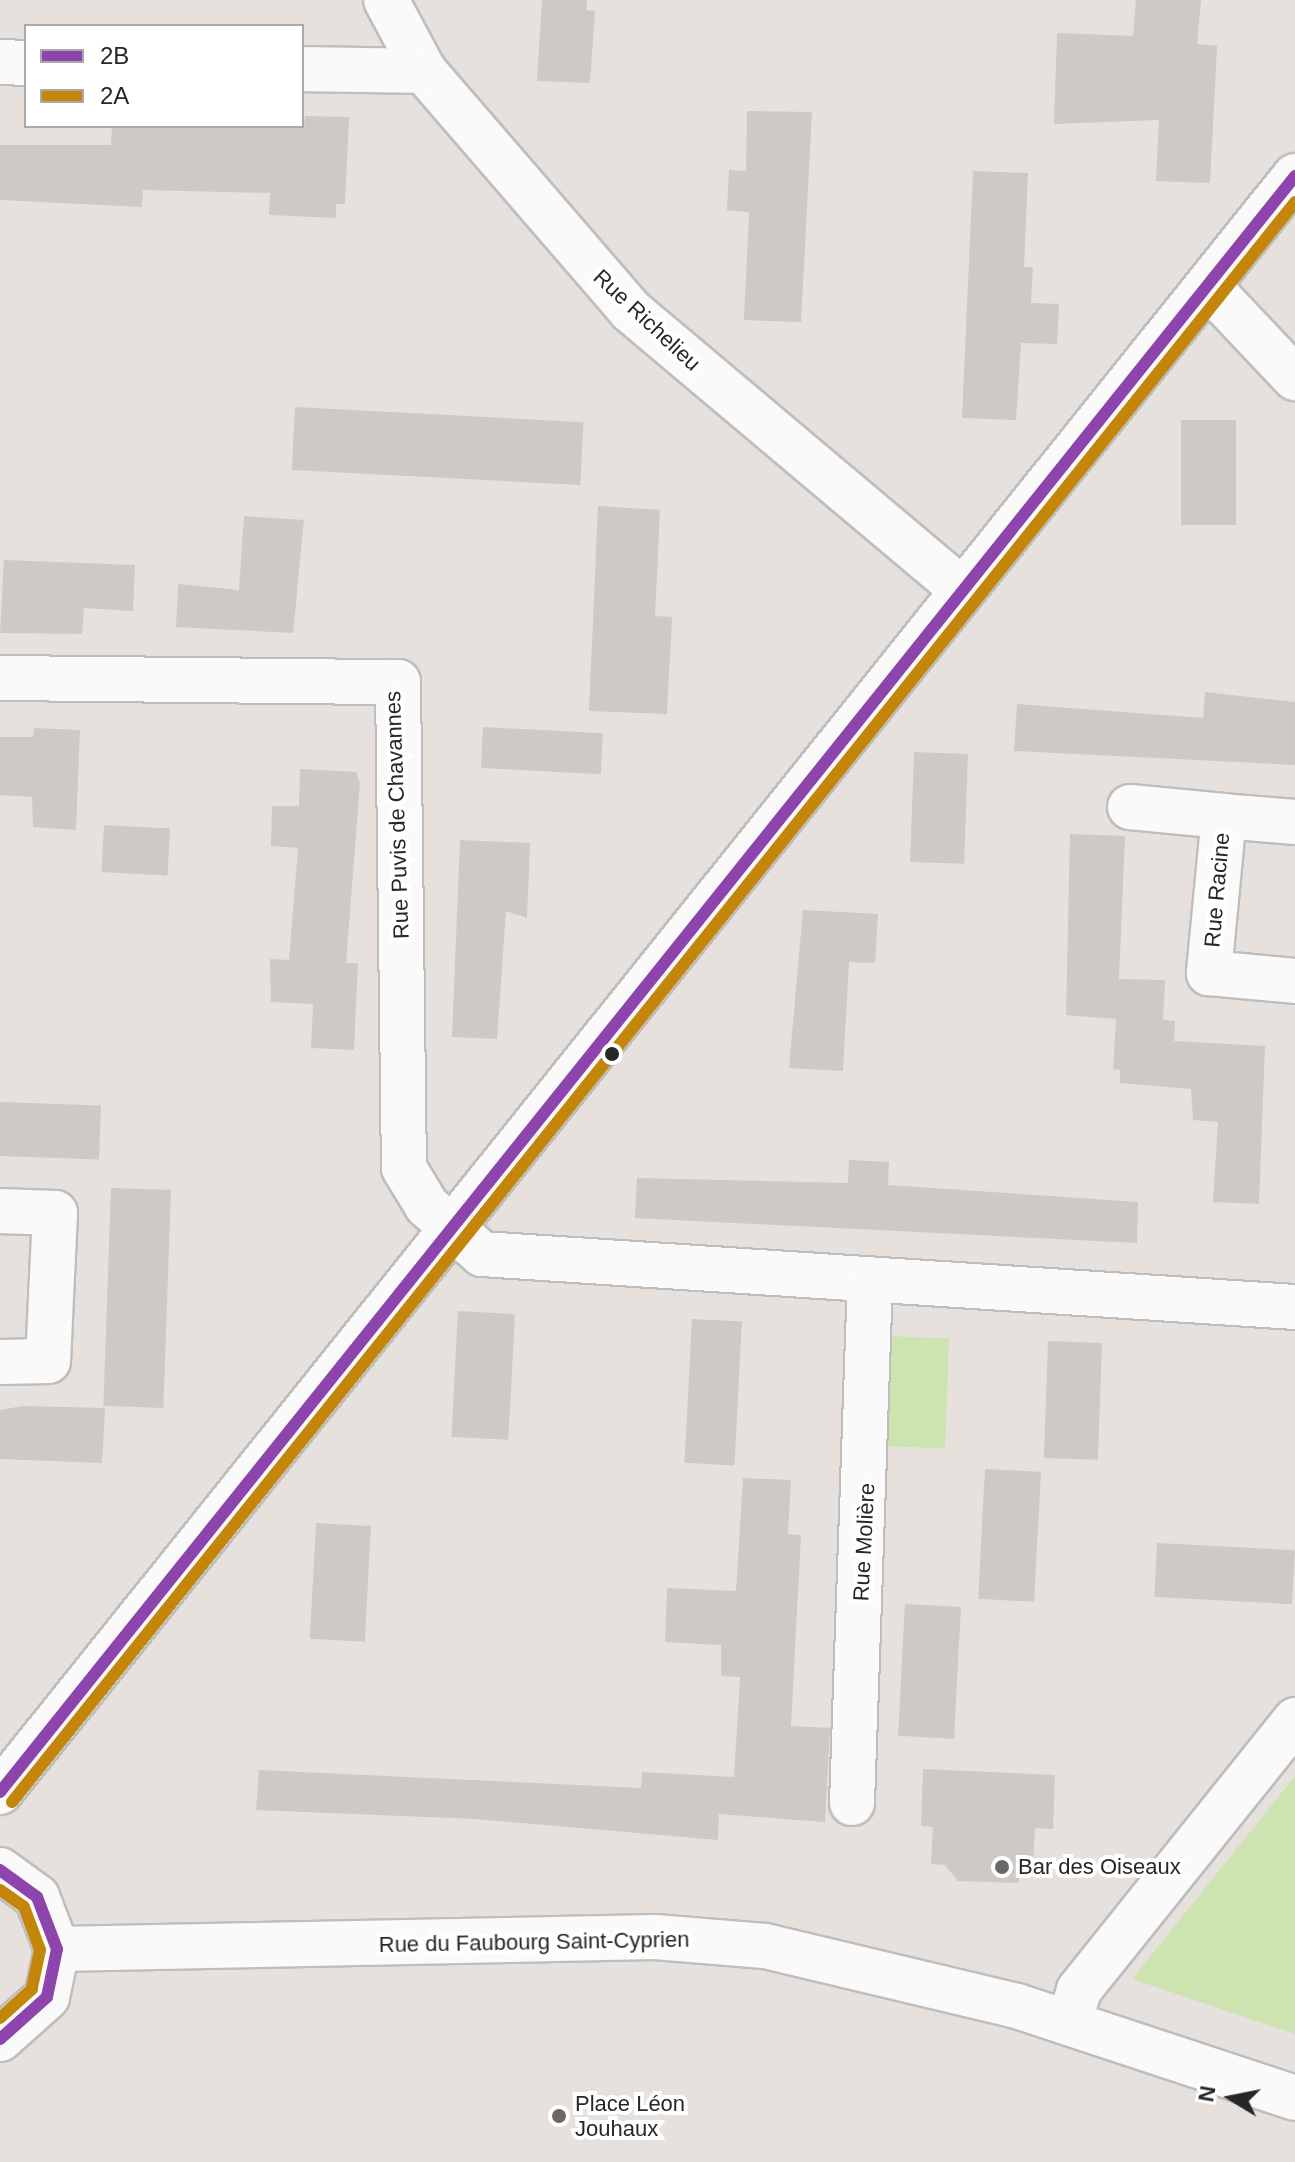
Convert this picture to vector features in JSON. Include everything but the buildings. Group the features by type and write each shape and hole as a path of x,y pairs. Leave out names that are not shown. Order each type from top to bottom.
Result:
{"street":[{"name":"Rue Richelieu","path":"386,0 424,71 630,310 962,590"},
{"path":"0,62 24,63"},
{"path":"304,69 424,71"},
{"path":"0,1792 1295,176"},
{"path":"1208,286 1295,378"},
{"name":"Rue Puvis de Chavannes","path":"0,678 398,682 404,1168 452,1228"},
{"name":"Rue Racine","path":"1130,807 1295,822"},
{"name":"Rue Racine","path":"1224,816 1209,973 1295,981"},
{"path":"0,1211 55,1213 48,1361 0,1362"},
{"path":"452,1228 482,1254 1295,1307"},
{"name":"Rue Molière","path":"852,1803 870,1280"},
{"path":"1069,2023 1079,1990 1295,1720"},
{"path":"0,1870 37,1897 57,1949 47,1997 0,2039"},
{"name":"Rue du Faubourg Saint-Cyprien","path":"57,1949 655,1937 846,1961 1069,2023 1231,2082 1295,2098"},
{"name":"Rue du Faubourg Saint-Cyprien","path":"1231,2082 1295,2118"}],"green space":[{"path":"883,1336 949,1338 945,1448 879,1446"},
{"path":"1295,1776 1295,2034 1132,1979"}],"transit line":[{"name":"2B","path":"0,1792 1295,176"},
{"name":"2A","path":"12,1802 1295,202"},
{"name":"2B","path":"0,1870 37,1897 57,1949 47,1997 0,2039"},
{"name":"2A","path":"0,1890 24,1907 40,1950 32,1989 0,2018"}],"place":[{"name":"Bar des Oiseaux","path":"1002,1867"},
{"name":"Place Léon Jouhaux","path":"559,2116"}]}
